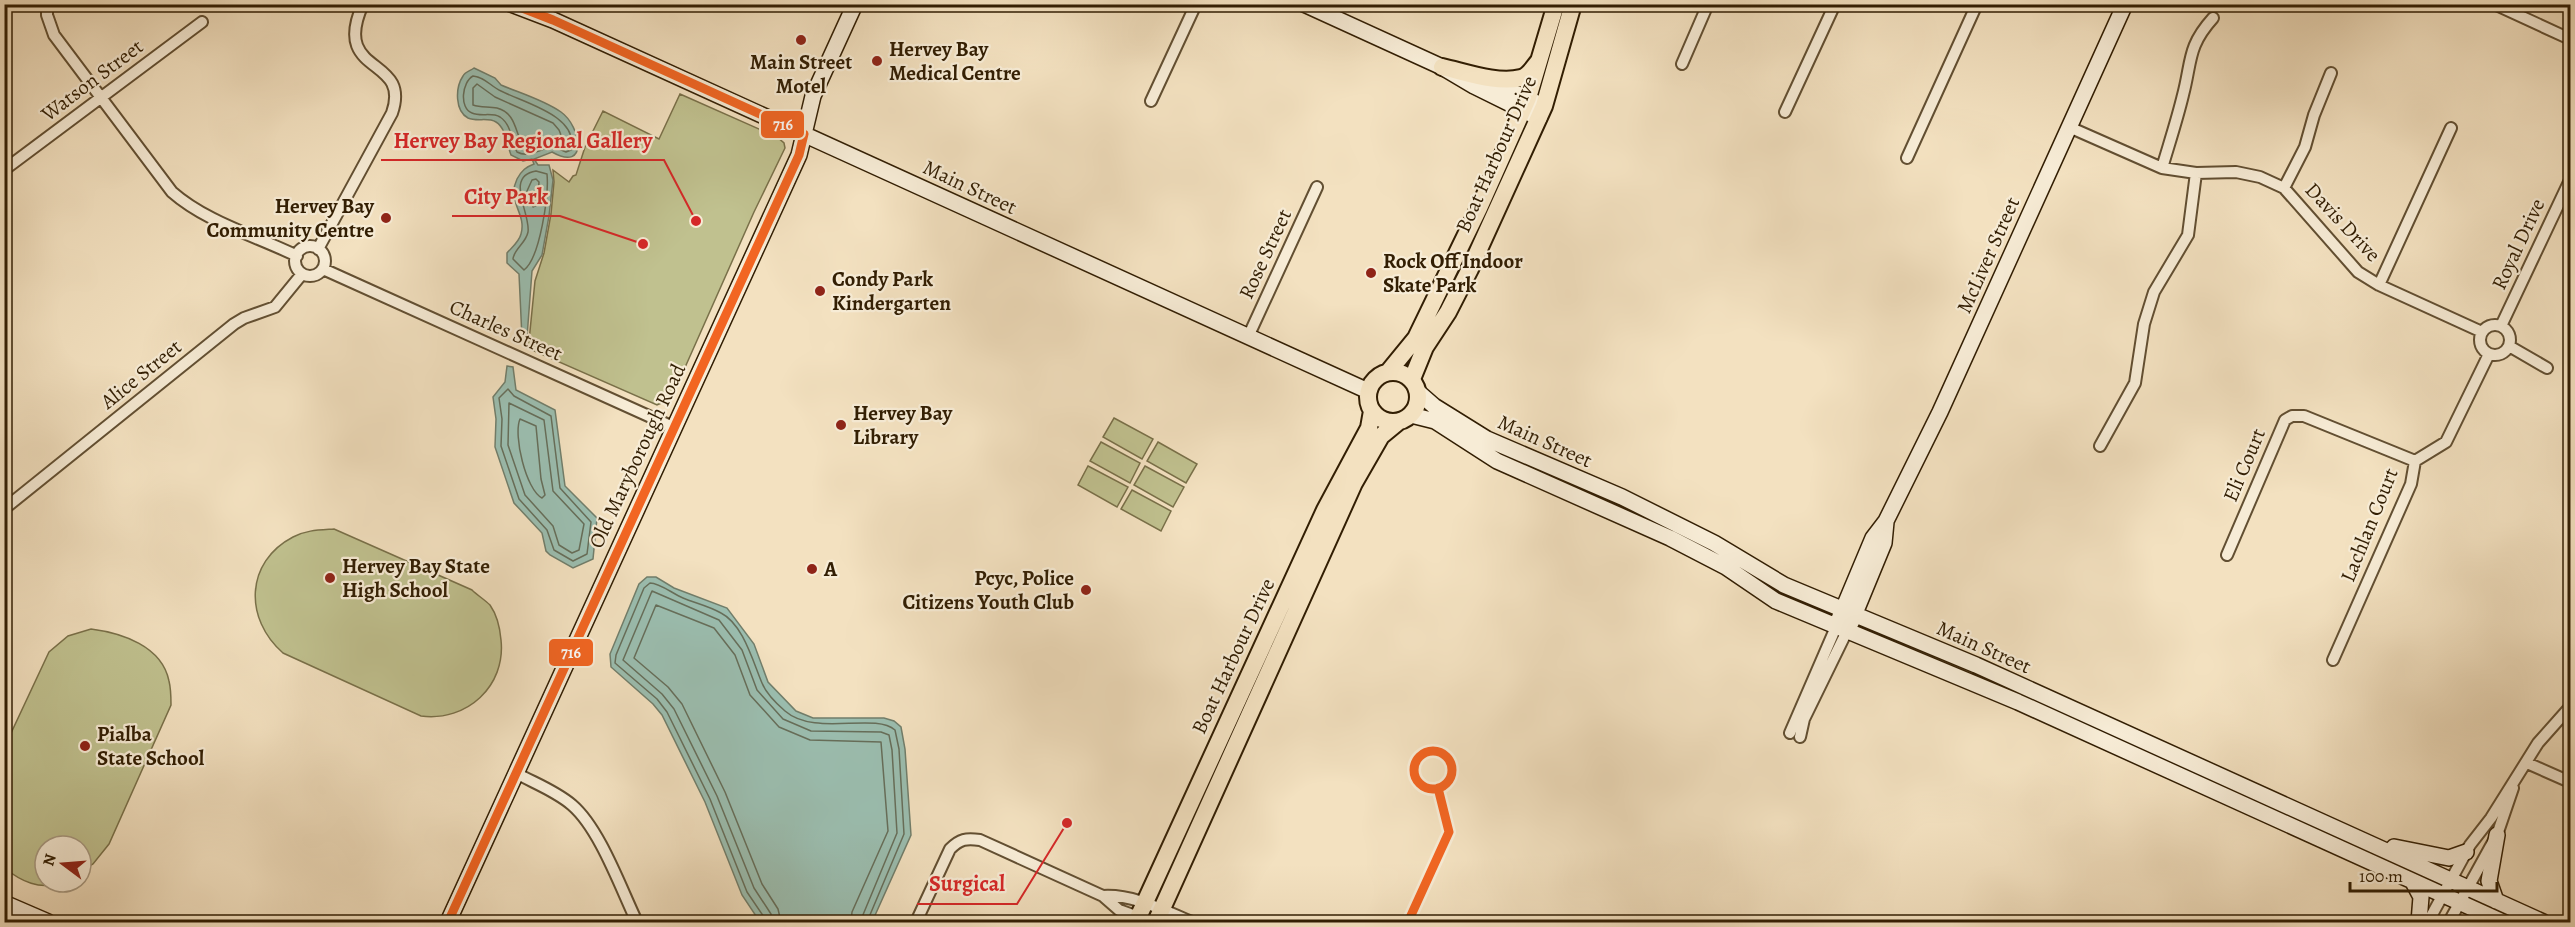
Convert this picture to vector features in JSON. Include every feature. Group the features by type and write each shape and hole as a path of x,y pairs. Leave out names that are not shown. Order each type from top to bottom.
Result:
{"main road":[{"name":"Boat Harbour Drive","path":"1389,371 1416,339 1526,105 1556,4"},
{"name":"Boat Harbour Drive","path":"1415,386 1425,347 1448,312 1470,269 1542,112 1574,4"},
{"path":"1442,67 1504,79 1521,78 1529,74 1541,57"},
{"path":"1389,371 1398,371 1415,386 1416,408 1404,418 1383,420 1372,411 1368,391 1376,378 1389,371"},
{"name":"Boat Harbour Drive","path":"1148,916 1210,760 1325,510 1369,428 1372,411"},
{"name":"Boat Harbour Drive","path":"1148,916 1255,700 1354,483 1381,436 1404,418"},
{"path":"1210,760 1225,743 1241,709 1255,700"}],"street":[{"path":"47,4 47,15 54,35 172,192 184,202 297,256"},
{"path":"318,249 392,113 396,100 396,92 390,80 362,54 355,44 354,28 363,4"},
{"name":"Main Street","path":"512,4 553,20 1368,391"},
{"name":"Main Street","path":"532,4 553,20"},
{"name":"Old Maryborough Road","path":"448,922 799,154 813,96 855,4"},
{"path":"1151,101 1196,4"},
{"path":"1304,4 1442,67 1474,86 1542,112"},
{"path":"1682,64 1708,4"},
{"path":"1785,112 1835,4"},
{"path":"1907,158 1977,4"},
{"name":"McLiver Street","path":"1795,735 1848,612 1884,543 1886,521 1940,412 2125,4"},
{"path":"2494,4 2571,39"},
{"path":"2162,168 2183,96 2193,47 2198,34 2213,18"},
{"name":"Watson Street","path":"4,170 202,22"},
{"path":"2284,188 2305,147 2314,115 2331,73"},
{"name":"Davis Drive","path":"2069,127 2162,168 2196,173 2236,172 2260,177 2284,188 2358,272 2379,285 2481,332"},
{"path":"2379,285 2451,128"},
{"path":"2100,446 2135,383 2144,324 2154,292 2188,235 2196,173"},
{"name":"Royal Drive","path":"2501,326 2571,180"},
{"name":"Rose Street","path":"1248,337 1317,187"},
{"path":"303,248 318,249 324,257 323,269 312,276 302,274 296,266 297,256 303,248"},
{"name":"Charles Street","path":"323,269 673,427"},
{"name":"Alice Street","path":"4,509 234,324 275,307 302,274"},
{"path":"2490,325 2501,326 2508,332 2509,346 2502,353 2488,354 2481,347 2481,332 2490,325"},
{"path":"2509,346 2547,368"},
{"name":"Lachlan Court","path":"2333,660 2411,484 2415,461 2446,442 2488,354"},
{"name":"Main Street","path":"1415,386 1434,406 1487,439 1622,497 1714,543 1784,585 1976,665 2543,922"},
{"name":"Eli Court","path":"2227,555 2286,420 2292,416 2304,416 2415,461"},
{"name":"Main Street","path":"1404,418 1435,421 1497,461 1670,538 1726,567 1776,601 2018,702 2503,922"},
{"path":"2428,922 2466,852 2550,728 2571,707"},
{"path":"2526,762 2571,783"},
{"path":"516,773 560,797 582,816 597,840 637,922"},
{"path":"2496,901 2489,881 2497,835 2516,779"},
{"path":"2449,922 2497,835"},
{"path":"2353,837 2433,856 2453,857 2466,852"},
{"path":"916,922 950,849 962,840 980,840 1103,896 1112,896 1148,916 1192,922"},
{"path":"2414,882 2421,897 2419,922"},
{"path":"4,903 48,922"}],"green space":[{"path":"680,94 777,137 784,143 785,148 671,399 657,405 525,347 529,341 535,281 544,253 551,214 553,170 569,182 576,175 585,147 603,111 659,139"},
{"path":"1114,418 1153,439 1142,459 1103,437"},
{"path":"1101,442 1140,463 1130,483 1090,461"},
{"path":"1158,442 1197,464 1186,483 1147,461"},
{"path":"1088,466 1128,487 1117,507 1078,485"},
{"path":"1145,466 1184,487 1173,507 1134,485"},
{"path":"1132,490 1171,511 1161,531 1121,509"},
{"path":"334,529 472,590 490,605 499,626 501,657 490,686 480,698 454,713 421,716 283,653 270,639 261,624 256,608 255,592 258,576 266,561 277,548 293,537 313,531"},
{"path":"91,629 115,634 139,643 158,659 165,669 170,684 171,705 109,844 93,864 93,834 33,834 33,884 24,881 5,868 5,746 49,652 68,636"}],"water":[{"path":"474,68 495,78 501,85 540,100 561,112 568,119 577,136 578,145 572,157 564,157 552,152 534,159 538,165 549,165 553,180 542,255 532,271 527,337 522,338 519,274 507,263 507,253 519,240 522,227 514,187 522,171 534,164 532,159 523,161 511,155 504,132 496,122 475,120 464,115 458,99 460,81"},
{"path":"507,366 513,367 516,390 555,410 565,486 597,518 593,559 573,568 546,551 542,533 514,503 495,447 496,419 493,397 505,382"},
{"path":"647,577 656,577 674,588 727,608 754,644 768,682 796,711 813,718 884,718 894,721 901,727 905,749 911,835 872,922 760,922 742,895 705,802 662,715 653,704 611,667 610,654 639,584"}],"waterway":[{"path":"749,922 758,919"}],"transit line":[{"name":"716","path":"448,922 799,155 804,134 553,20 512,4"},
{"name":"716","path":"1433,751 1440,752 1446,757 1451,763 1452,770 1451,777 1446,783 1440,788 1433,789 1426,788 1420,783 1415,777 1414,770 1415,763 1420,757 1426,752 1433,751"},
{"name":"716","path":"1408,922 1449,832 1438,788"}],"place":[{"name":"Main Street Motel","path":"801,40"},
{"name":"Hervey Bay Medical Centre","path":"877,61"},
{"name":"Hervey Bay Community Centre","path":"386,218"},
{"name":"Hervey Bay Regional Gallery","path":"696,221"},
{"name":"City Park","path":"643,244"},
{"name":"Rock Off Indoor Skate Park","path":"1371,273"},
{"name":"Condy Park Kindergarten","path":"820,291"},
{"name":"Hervey Bay Library","path":"841,425"},
{"name":"A","path":"812,569"},
{"name":"Hervey Bay State High School","path":"330,578"},
{"name":"Pcyc, Police Citizens Youth Club","path":"1086,590"},
{"name":"Pialba State School","path":"85,746"},
{"name":"Surgical","path":"1067,823"}]}
